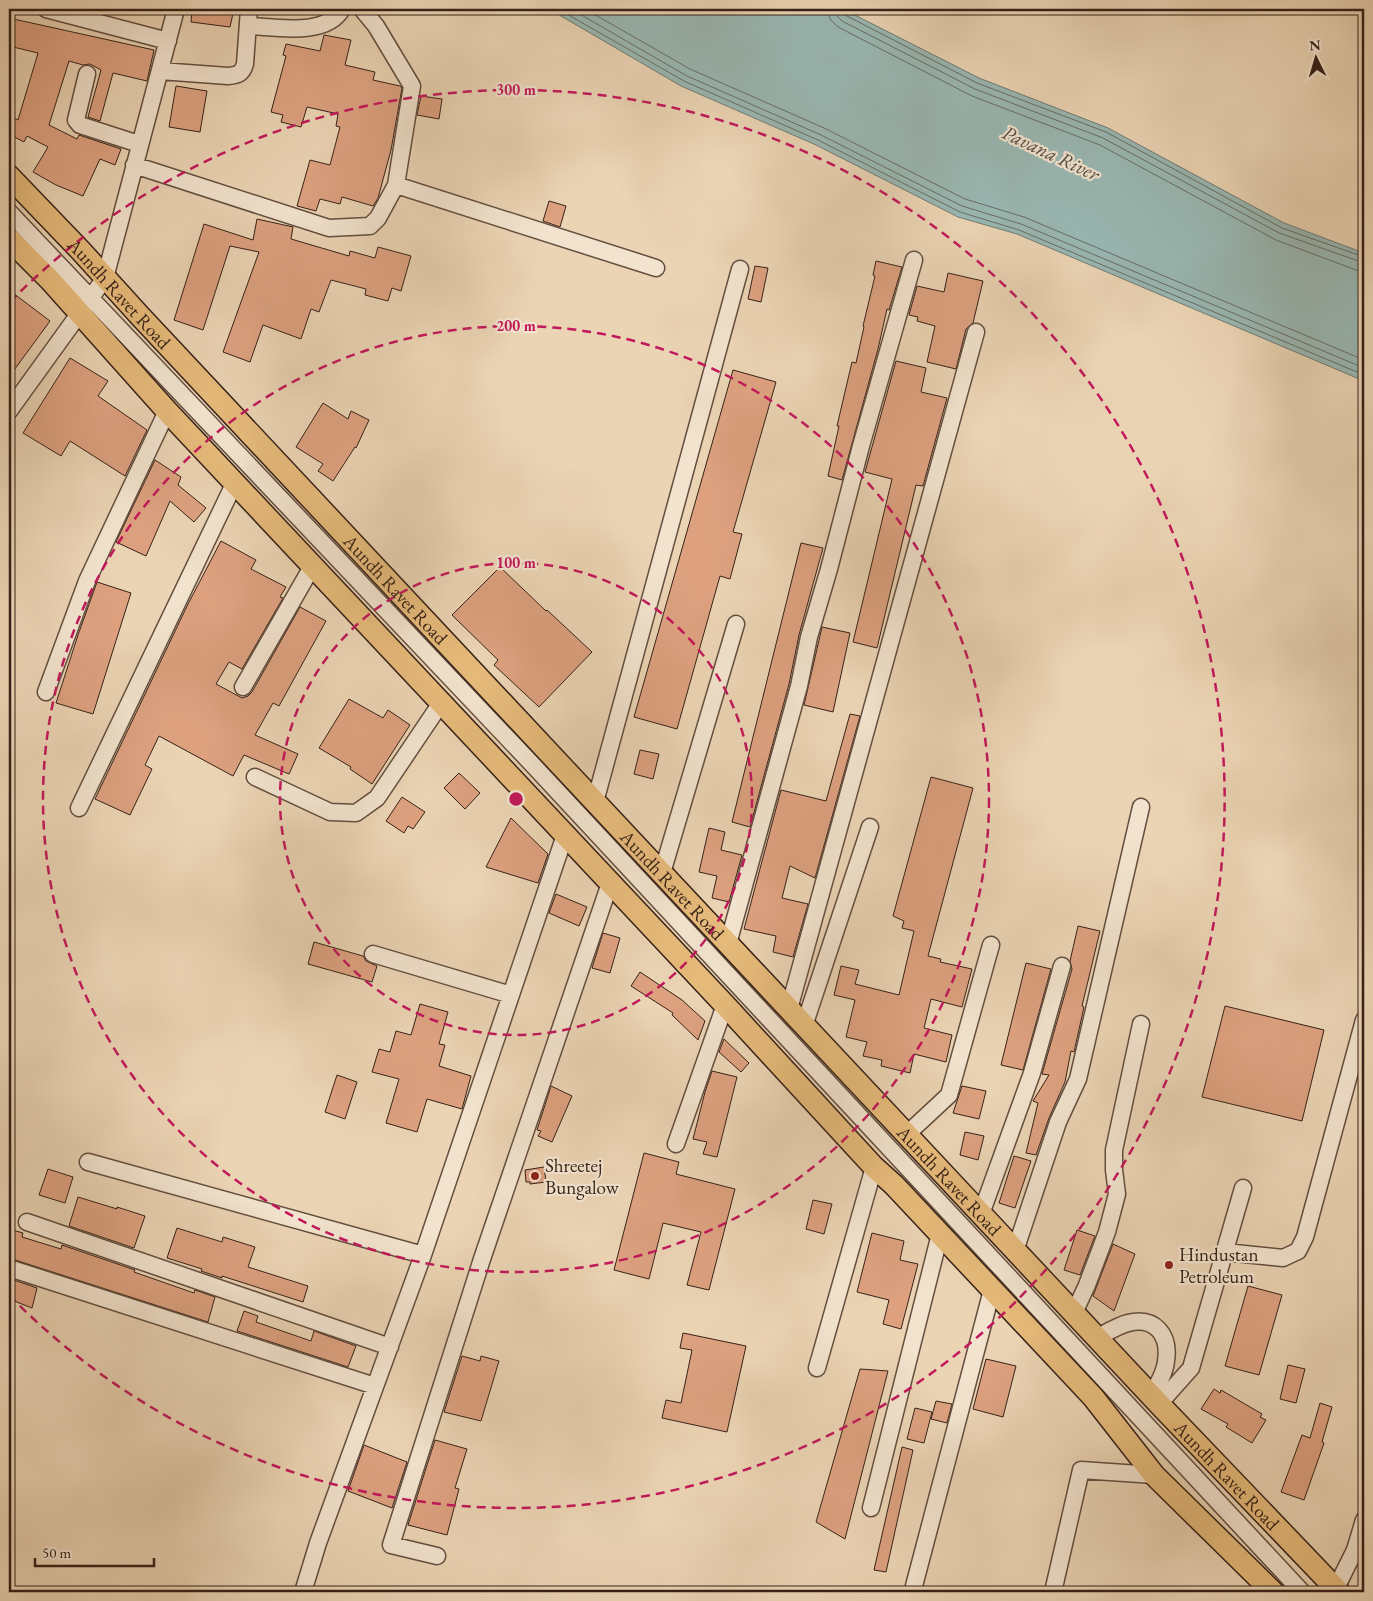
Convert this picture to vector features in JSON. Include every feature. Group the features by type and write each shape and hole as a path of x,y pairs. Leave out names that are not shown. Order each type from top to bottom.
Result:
{"main road":[{"name":"Aundh Ravet Road","path":"9,176 1096,1338 1338,1590"},
{"path":"9,239 50,280 85,305 167,411 725,1005 874,1167 894,1185 1093,1396 1154,1475 1273,1592"}],"street":[{"path":"9,411 105,278 176,9"},
{"path":"160,71 228,76 238,75 243,71 245,64 249,9"},
{"path":"248,26 307,28 323,25 338,16 342,9"},
{"path":"134,165 329,228 370,226 378,218 396,185 412,86 376,26 362,9"},
{"path":"55,10 168,41"},
{"path":"87,74 76,120 80,125 139,144"},
{"path":"396,185 656,268"},
{"path":"9,212 85,305 539,772 1302,1592"},
{"path":"728,944 799,686 809,637 914,260"},
{"path":"595,802 740,269"},
{"path":"788,1009 976,332"},
{"path":"46,692 87,581 167,411"},
{"path":"78,808 235,482"},
{"path":"243,687 313,565"},
{"path":"662,873 736,624"},
{"path":"255,777 330,812 356,813 377,798 441,703"},
{"path":"1015,1251 1058,1122 1078,1078 1141,807"},
{"path":"804,1026 870,827"},
{"path":"303,1592 318,1543 423,1254 565,835"},
{"path":"437,1556 391,1545 488,1240 610,883"},
{"path":"906,1134 949,1095 991,945"},
{"path":"373,954 511,995"},
{"path":"981,1214 1032,1073 1062,966"},
{"path":"676,1144 725,1005"},
{"path":"1225,1252 1283,1258 1298,1251 1305,1237 1364,1020"},
{"path":"1074,1313 1107,1232 1117,1194 1114,1150 1141,1024"},
{"path":"88,1162 423,1254"},
{"path":"817,1368 874,1167"},
{"path":"1155,1400 1191,1368 1244,1188"},
{"path":"27,1222 390,1347"},
{"path":"871,1508 940,1234"},
{"path":"9,1268 375,1386"},
{"path":"914,1586 992,1290"},
{"path":"1096,1338 1127,1323 1138,1321 1154,1325 1162,1331 1166,1346 1166,1361 1155,1400"},
{"path":"1053,1592 1081,1470 1154,1475"},
{"path":"1338,1590 1355,1550 1364,1520"}],"water":[{"name":"Pavana River","path":"549,9 843,9 979,78 1108,128 1284,223 1364,253 1364,381 1017,234 958,217 816,145 681,86"}],"building":[{"path":"192,9 234,9 230,27 191,22"},
{"path":"9,18 154,50 147,81 113,73 100,121 88,117 101,70 90,64 83,65 69,61 49,125 77,139 79,135 121,149 115,165 100,159 83,196 56,185 33,172 48,147 27,136 24,142 9,134 9,115 18,120 38,53 9,46"},
{"path":"324,35 351,40 345,65 375,72 373,80 402,88 391,150 378,198 373,206 342,197 340,204 320,199 316,211 297,206 310,160 330,165 340,127 336,126 338,114 307,107 301,127 281,122 283,115 271,112 286,56 283,55 286,44 320,51"},
{"path":"176,86 207,91 200,132 169,127"},
{"path":"421,96 442,99 439,119 417,115"},
{"path":"549,201 566,206 560,227 543,221"},
{"path":"257,219 293,227 291,239 349,256 350,251 375,258 378,247 411,256 401,291 392,288 388,301 365,295 366,289 331,280 319,312 311,309 301,339 263,325 250,362 223,352 259,252 230,246 203,330 174,320 204,224 253,240"},
{"path":"876,261 902,267 889,310 887,309 842,480 828,476 852,362 856,363 875,276 873,275"},
{"path":"755,266 768,268 761,302 748,299"},
{"path":"948,273 983,281 973,323 966,329 956,369 927,362 935,326 917,321 918,317 909,315 917,286 944,292"},
{"path":"9,290 50,321 9,377"},
{"path":"70,358 108,381 98,396 147,430 125,476 70,441 61,456 23,433"},
{"path":"896,361 926,368 921,392 947,398 923,486 916,485 877,648 853,642 892,479 865,472"},
{"path":"733,370 776,382 733,532 742,534 730,579 720,576 677,729 634,717"},
{"path":"323,403 348,419 351,411 369,420 356,448 333,481 318,471 323,464 296,447"},
{"path":"155,460 181,477 178,485 206,508 194,522 170,501 146,556 116,542"},
{"path":"221,541 256,560 251,569 286,587 280,597 283,598 242,669 229,662 216,684 242,698 248,696 300,607 326,621 279,706 273,703 255,735 298,754 289,774 244,755 233,776 159,736 145,765 152,769 130,815 95,799 188,604"},
{"path":"801,543 823,548 799,635 789,684 750,827 732,822"},
{"path":"500,567 592,652 539,707 494,665 498,660 452,615"},
{"path":"97,582 131,593 93,714 56,703"},
{"path":"822,627 850,633 833,712 804,705"},
{"path":"349,699 383,718 388,710 410,725 372,784 350,769 351,767 319,748"},
{"path":"850,714 860,716 815,878 790,866 782,898 808,904 793,957 773,952 776,936 744,929 781,790 826,801"},
{"path":"640,750 659,754 653,779 634,774"},
{"path":"459,773 480,793 465,809 444,788"},
{"path":"931,777 973,788 928,956 941,959 940,962 972,969 962,1007 931,999 924,1028 952,1035 946,1062 914,1054 910,1073 881,1066 882,1060 863,1056 867,1042 846,1037 855,1000 834,995 841,966 859,970 855,984 899,995 914,931 902,928 904,921 893,916"},
{"path":"402,797 425,812 413,829 408,826 404,833 386,821"},
{"path":"511,818 548,854 538,883 486,867"},
{"path":"709,828 725,832 721,850 742,855 729,902 712,898 717,876 699,872"},
{"path":"556,894 587,907 579,926 549,913"},
{"path":"1078,926 1100,931 1082,1006 1084,1007 1074,1052 1071,1051 1065,1082 1049,1118 1036,1155 1026,1153 1038,1103 1033,1101 1049,1075 1042,1074 1072,969 1070,961"},
{"path":"603,933 620,938 610,973 592,968"},
{"path":"314,942 363,956 366,961 377,966 372,982 308,964"},
{"path":"1026,963 1051,969 1023,1070 1001,1065"},
{"path":"640,972 682,1000 705,1021 698,1040 672,1015 673,1013 631,986"},
{"path":"420,1004 448,1012 439,1044 445,1045 439,1066 471,1076 462,1109 427,1099 417,1132 386,1123 399,1079 372,1072 379,1049 390,1052 396,1031 411,1035"},
{"path":"1225,1006 1324,1030 1302,1121 1202,1097"},
{"path":"724,1039 749,1063 741,1072 719,1052"},
{"path":"712,1071 737,1077 717,1157 703,1154 707,1142 693,1139"},
{"path":"337,1075 357,1082 345,1119 325,1112"},
{"path":"551,1086 572,1096 552,1142 538,1136 541,1131 537,1130"},
{"path":"962,1086 986,1091 979,1119 953,1113"},
{"path":"965,1132 984,1136 978,1160 960,1155"},
{"path":"644,1153 679,1162 676,1174 735,1189 709,1290 687,1285 701,1232 663,1223 649,1279 614,1270"},
{"path":"1014,1156 1031,1161 1015,1208 999,1203"},
{"name":"Shreetej Bungalow","path":"544,1167 546,1182 530,1184 530,1182 526,1182 525,1170"},
{"path":"48,1169 73,1177 65,1203 39,1195"},
{"path":"78,1197 145,1216 134,1248 69,1226"},
{"path":"813,1200 832,1204 824,1234 806,1229"},
{"path":"177,1228 222,1242 223,1237 255,1247 248,1267 308,1286 303,1302 222,1276 222,1278 201,1271 202,1269 167,1258"},
{"path":"9,1229 23,1233 22,1237 61,1249 62,1245 194,1293 195,1290 215,1297 208,1322 9,1258"},
{"path":"1077,1230 1095,1236 1080,1275 1064,1270"},
{"path":"872,1233 904,1241 900,1260 918,1264 901,1329 883,1324 889,1300 857,1292"},
{"path":"1113,1244 1135,1254 1114,1311 1093,1296"},
{"path":"14,1280 37,1288 32,1308 9,1299"},
{"path":"1248,1286 1282,1295 1259,1375 1225,1366"},
{"path":"244,1311 258,1316 256,1322 311,1341 314,1331 356,1346 348,1367 237,1331"},
{"path":"683,1333 746,1346 727,1432 662,1418 666,1400 681,1403 692,1350 680,1348"},
{"path":"462,1356 480,1361 481,1356 499,1361 481,1421 444,1412"},
{"path":"986,1359 1016,1366 1003,1417 973,1409"},
{"path":"1288,1365 1305,1369 1296,1403 1280,1399"},
{"path":"860,1369 888,1371 845,1539 816,1522"},
{"path":"1214,1389 1220,1393 1221,1390 1262,1414 1260,1417 1266,1420 1252,1443 1226,1427 1228,1424 1201,1409"},
{"path":"936,1401 952,1404 947,1423 931,1419"},
{"path":"1320,1403 1332,1407 1322,1442 1324,1443 1304,1500 1281,1492 1302,1435 1310,1438"},
{"path":"915,1408 932,1412 924,1443 907,1439"},
{"path":"435,1440 467,1449 455,1488 459,1489 447,1535 408,1525"},
{"path":"364,1445 407,1462 392,1508 348,1491"},
{"path":"902,1447 913,1450 886,1572 874,1570"}],"place":[{"name":"Shreetej Bungalow","path":"535,1176"},
{"name":"Hindustan Petroleum","path":"1169,1265"}]}
